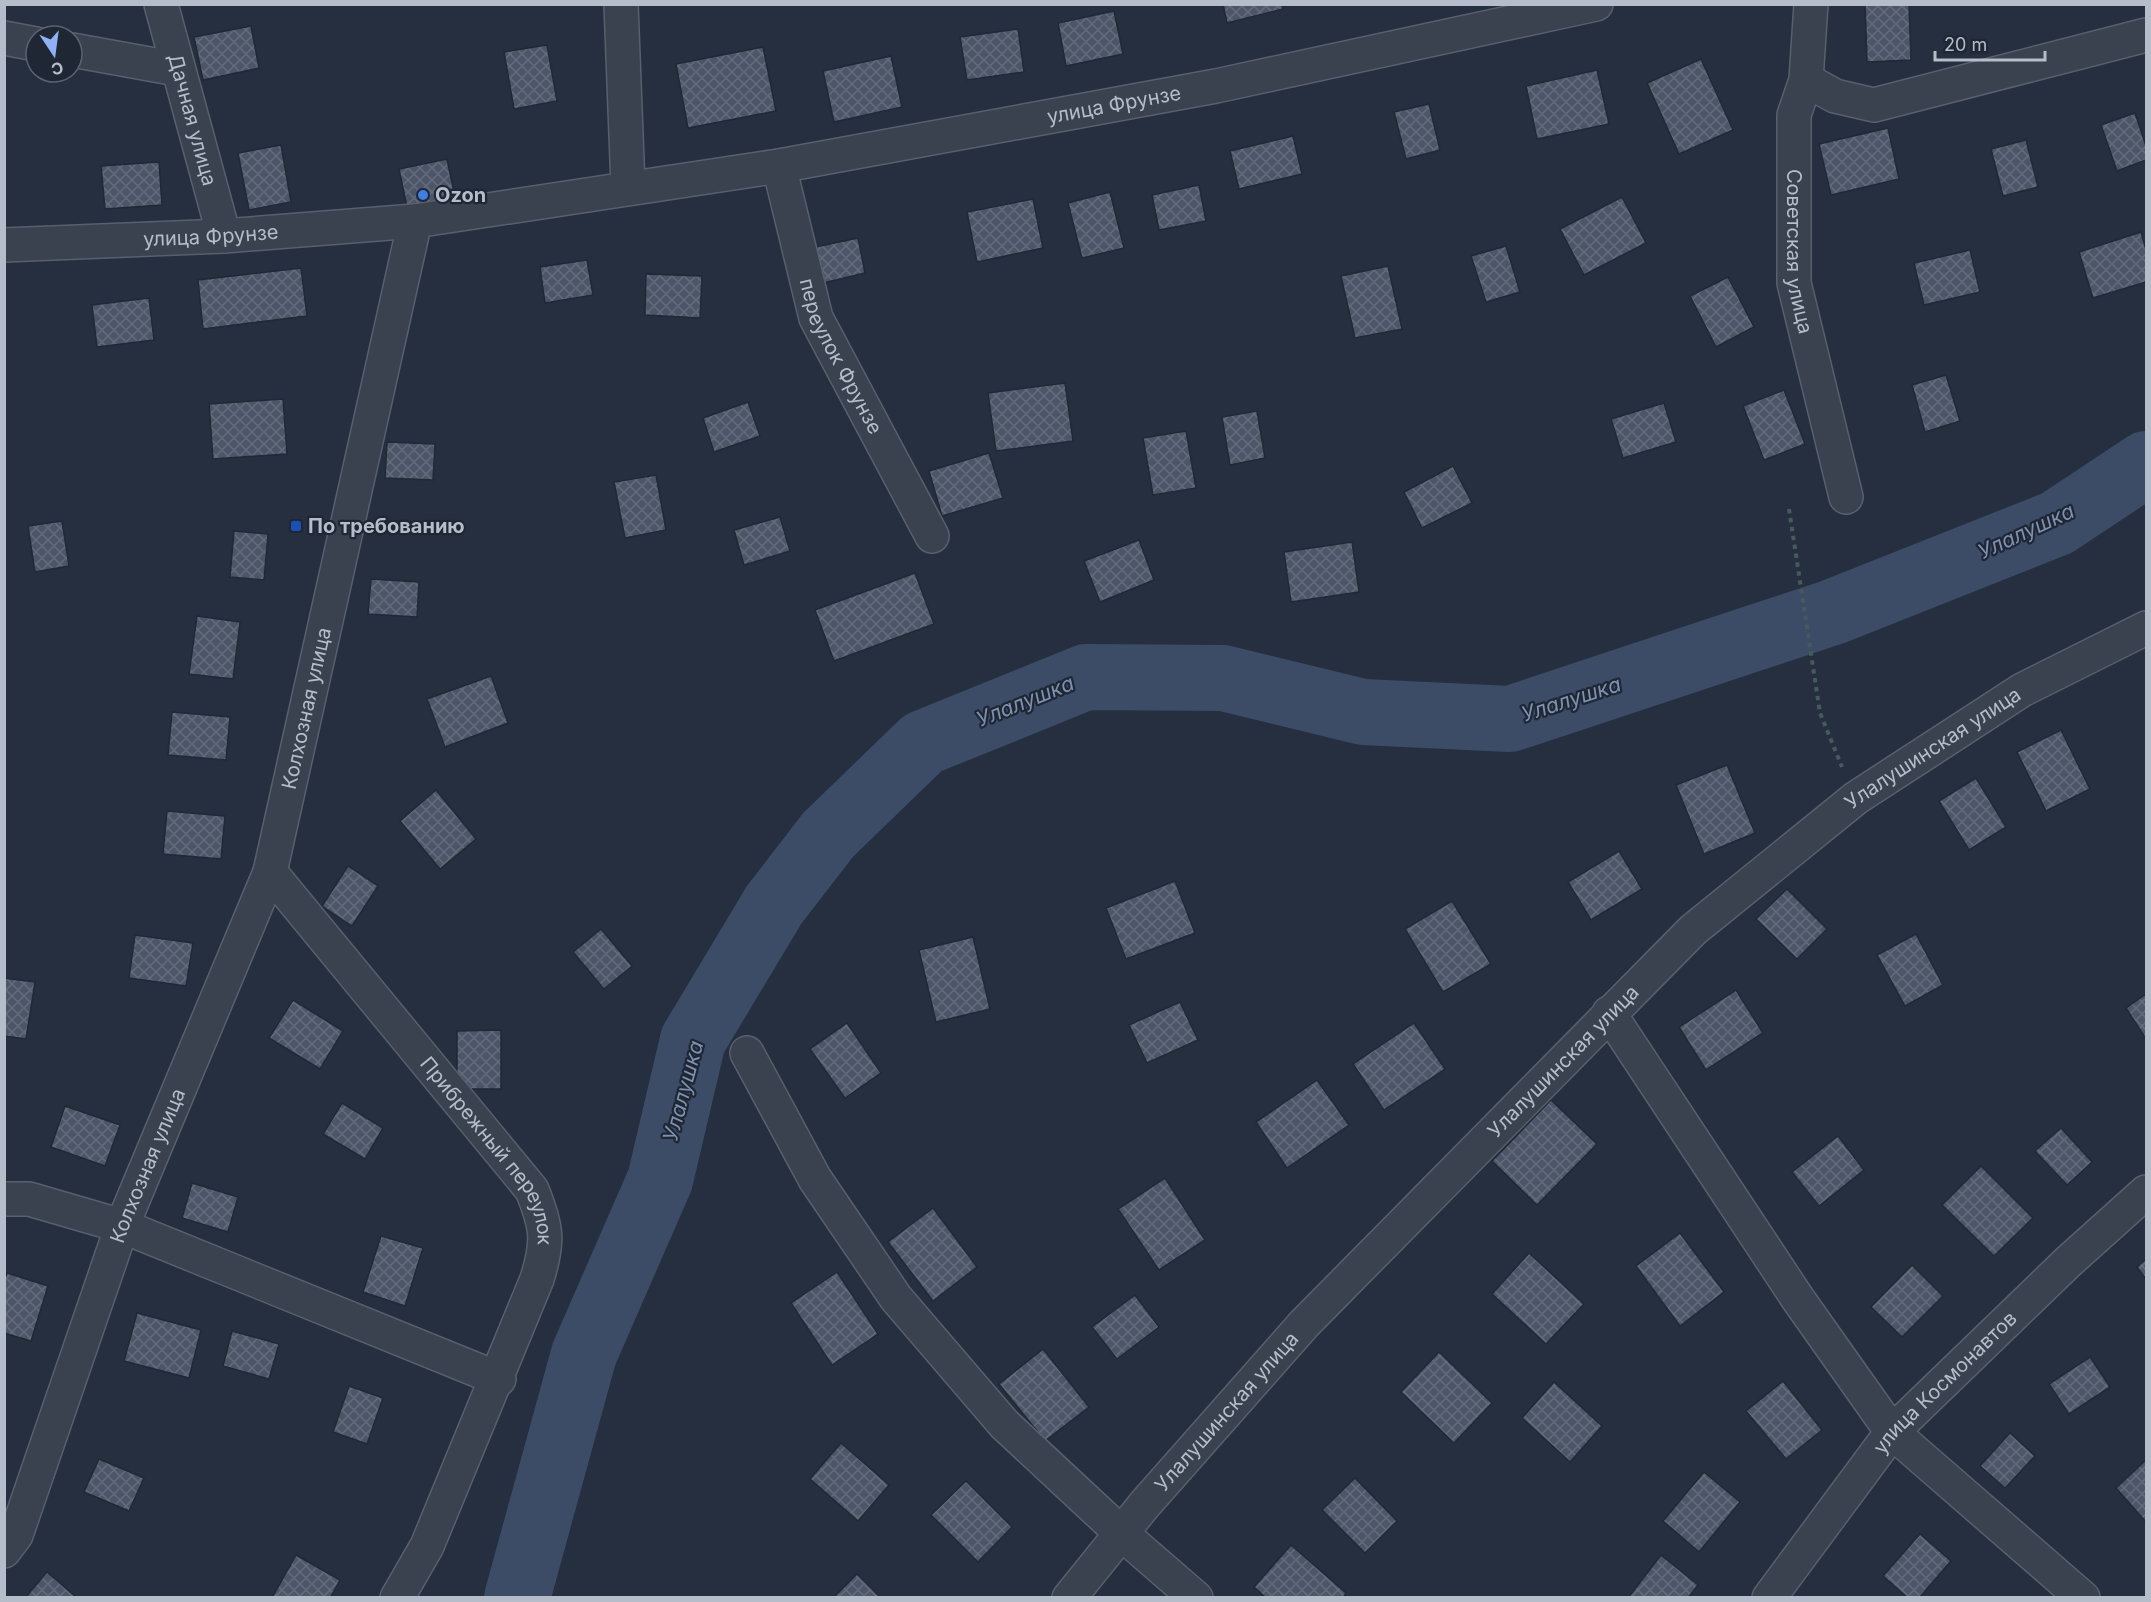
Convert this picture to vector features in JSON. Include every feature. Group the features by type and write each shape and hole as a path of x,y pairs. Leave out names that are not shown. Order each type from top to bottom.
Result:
{"street":[{"name":"Дачная улица","path":"161,4 224,236"},
{"path":"416,221 628,187 621,4"},
{"name":"улица Фрунзе","path":"628,187 779,166 1216,86 1596,4"},
{"name":"Советская улица","path":"1811,4 1806,80 1794,115 1794,283 1846,497"},
{"path":"1806,80 1835,96 1874,105 2146,35"},
{"path":"4,38 24,42"},
{"path":"84,52 177,69"},
{"name":"переулок Фрунзе","path":"779,166 816,318 932,536"},
{"name":"улица Фрунзе","path":"4,245 224,236 416,221"},
{"name":"Колхозная улица","path":"4,1551 16,1535 122,1226 270,872 416,221"},
{"name":"Улалушинская улица","path":"1068,1598 1121,1533 1304,1324 1693,930 1856,798 2022,690 2146,628"},
{"name":"Прибрежный переулок","path":"270,872 532,1190 543,1216 547,1249 499,1378 427,1546 397,1598"},
{"path":"1609,1013 1798,1299 1892,1432 2083,1598"},
{"path":"747,1053 815,1179 896,1298 1004,1424 1121,1533 1196,1598"},
{"name":"улица Космонавтов","path":"1769,1598 1892,1432 2068,1262 2146,1192"},
{"path":"4,1199 29,1200 122,1226 499,1378"}],"path":[{"path":"1789,509 1820,713 1856,798"}],"building":[{"path":"1223,4 1282,4 1283,9 1227,23"},
{"path":"1865,4 1909,4 1911,60 1867,62"},
{"path":"1114,11 1123,54 1066,66 1058,23"},
{"path":"251,26 259,68 203,80 194,37"},
{"path":"1018,29 1024,72 967,80 960,37"},
{"path":"547,45 557,101 514,109 504,52"},
{"path":"763,47 776,111 688,128 676,64"},
{"path":"891,56 902,107 834,122 823,71"},
{"path":"1701,59 1733,130 1679,154 1647,83"},
{"path":"1597,70 1609,124 1537,139 1526,86"},
{"path":"1429,104 1440,150 1406,159 1394,112"},
{"path":"2135,113 2146,146 2146,160 2117,171 2101,125"},
{"path":"1888,128 1899,179 1831,195 1819,144"},
{"path":"1293,136 1302,174 1239,189 1230,151"},
{"path":"2026,140 2038,187 2003,196 1991,149"},
{"path":"281,145 291,202 249,210 238,153"},
{"path":"447,159 455,197 407,207 399,169"},
{"path":"159,162 162,205 105,209 101,166"},
{"path":"1199,185 1206,221 1159,230 1152,195"},
{"path":"1110,192 1124,248 1082,258 1068,203"},
{"path":"1622,197 1646,243 1584,275 1560,229"},
{"path":"1033,199 1043,248 977,262 967,212"},
{"path":"2141,232 2146,250 2146,282 2093,298 2079,252"},
{"path":"858,238 865,273 819,284 811,248"},
{"path":"1506,246 1520,292 1486,302 1471,256"},
{"path":"1970,250 1980,292 1924,305 1914,263"},
{"path":"587,260 593,295 545,303 540,267"},
{"path":"1388,266 1402,329 1355,338 1341,276"},
{"path":"301,268 307,316 203,329 198,280"},
{"path":"646,274 702,276 700,318 645,315"},
{"path":"1728,277 1754,327 1716,347 1690,296"},
{"path":"149,298 154,340 97,347 92,305"},
{"path":"1946,375 1960,421 1925,432 1912,385"},
{"path":"1065,383 1073,441 996,451 988,393"},
{"path":"1784,390 1805,444 1764,460 1743,406"},
{"path":"283,399 287,454 213,459 209,404"},
{"path":"748,402 760,436 714,452 703,418"},
{"path":"1664,403 1676,442 1623,458 1611,419"},
{"path":"1257,411 1265,458 1230,465 1222,417"},
{"path":"1186,431 1196,488 1153,495 1143,438"},
{"path":"387,442 435,444 433,480 385,478"},
{"path":"989,453 1003,498 942,516 929,471"},
{"path":"1453,466 1472,503 1422,528 1404,492"},
{"path":"656,475 666,530 625,538 614,482"},
{"path":"780,517 790,551 744,565 734,530"},
{"path":"62,521 69,566 35,572 28,526"},
{"path":"234,531 268,534 264,580 230,577"},
{"path":"1139,540 1154,580 1100,602 1084,561"},
{"path":"1352,542 1359,592 1291,602 1284,552"},
{"path":"915,573 934,624 834,661 815,610"},
{"path":"371,579 419,582 417,617 368,614"},
{"path":"197,616 240,622 233,679 189,674"},
{"path":"491,676 508,723 445,747 427,699"},
{"path":"172,712 230,717 226,760 168,755"},
{"path":"2061,730 2090,789 2046,811 2017,752"},
{"path":"1727,765 1755,833 1704,854 1676,785"},
{"path":"1976,778 2006,827 1969,850 1939,801"},
{"path":"436,790 476,839 440,869 400,821"},
{"path":"167,811 225,816 221,859 163,854"},
{"path":"1619,851 1642,889 1591,920 1568,882"},
{"path":"348,866 378,886 352,926 322,906"},
{"path":"1175,881 1195,933 1126,959 1106,908"},
{"path":"1787,889 1827,929 1797,959 1756,919"},
{"path":"1452,901 1491,964 1443,992 1405,929"},
{"path":"601,929 632,966 604,989 573,952"},
{"path":"1916,934 1943,985 1905,1006 1877,955"},
{"path":"135,935 193,943 186,986 129,978"},
{"path":"973,937 990,1009 936,1022 919,950"},
{"path":"4,978 35,982 26,1039 4,1036"},
{"path":"1736,990 1763,1033 1706,1070 1679,1027"},
{"path":"2146,994 2146,1039 2126,1008"},
{"path":"293,1000 343,1031 320,1069 269,1038"},
{"path":"1180,1002 1198,1040 1147,1063 1129,1025"},
{"path":"847,1023 881,1073 845,1098 810,1049"},
{"path":"1414,1023 1445,1069 1384,1110 1353,1064"},
{"path":"501,1030 501,1089 457,1089 457,1031"},
{"path":"1317,1080 1349,1125 1287,1168 1256,1122"},
{"path":"1551,1100 1597,1144 1537,1205 1492,1161"},
{"path":"342,1103 383,1128 365,1159 323,1134"},
{"path":"65,1106 120,1125 105,1166 51,1147"},
{"path":"2061,1128 2092,1162 2067,1185 2035,1151"},
{"path":"1838,1136 1864,1170 1819,1206 1792,1172"},
{"path":"1981,1166 2033,1218 1994,1256 1942,1205"},
{"path":"1165,1178 1205,1240 1159,1270 1118,1209"},
{"path":"192,1183 238,1197 228,1232 182,1218"},
{"path":"933,1208 977,1267 933,1301 888,1242"},
{"path":"1680,1233 1724,1292 1680,1326 1636,1266"},
{"path":"381,1236 423,1248 405,1306 363,1292"},
{"path":"1529,1253 1584,1304 1546,1344 1492,1294"},
{"path":"2146,1259 2146,1279 2137,1267"},
{"path":"1912,1265 1943,1296 1902,1337 1871,1307"},
{"path":"837,1272 878,1334 832,1365 791,1303"},
{"path":"7,1273 48,1286 31,1341 4,1333 4,1281"},
{"path":"1135,1295 1159,1327 1117,1359 1092,1327"},
{"path":"137,1313 201,1330 189,1378 124,1361"},
{"path":"232,1331 279,1344 269,1379 223,1366"},
{"path":"1043,1349 1089,1407 1045,1441 999,1384"},
{"path":"1439,1352 1492,1403 1454,1443 1401,1392"},
{"path":"2090,1357 2110,1387 2069,1414 2049,1384"},
{"path":"1783,1381 1822,1430 1786,1459 1746,1411"},
{"path":"1554,1382 1602,1426 1570,1462 1522,1418"},
{"path":"349,1386 383,1398 367,1444 333,1432"},
{"path":"2010,1433 2035,1456 2005,1488 1980,1466"},
{"path":"841,1443 889,1485 858,1521 810,1479"},
{"path":"99,1459 144,1478 129,1511 84,1492"},
{"path":"2146,1460 2146,1522 2116,1488"},
{"path":"1704,1472 1740,1502 1699,1552 1663,1521"},
{"path":"1355,1478 1397,1521 1365,1553 1322,1510"},
{"path":"966,1481 1012,1527 978,1562 931,1515"},
{"path":"1920,1534 1951,1561 1919,1598 1908,1598 1883,1576"},
{"path":"1291,1545 1346,1593 1343,1598 1266,1598 1254,1587"},
{"path":"296,1555 340,1580 330,1598 272,1598"},
{"path":"1661,1555 1698,1585 1688,1598 1628,1598"},
{"path":"47,1572 77,1598 25,1598"},
{"path":"857,1574 881,1598 833,1598"}],"waterway":[{"name":"Улалушка","path":"517,1598 584,1354 660,1180 693,1040 774,905 828,835 923,743 1086,677 1223,678 1363,712 1510,719 1833,612 2057,523 2146,464"}],"place":[{"name":"Ozon","path":"423,195"},
{"name":"По требованию","path":"296,526"}]}
